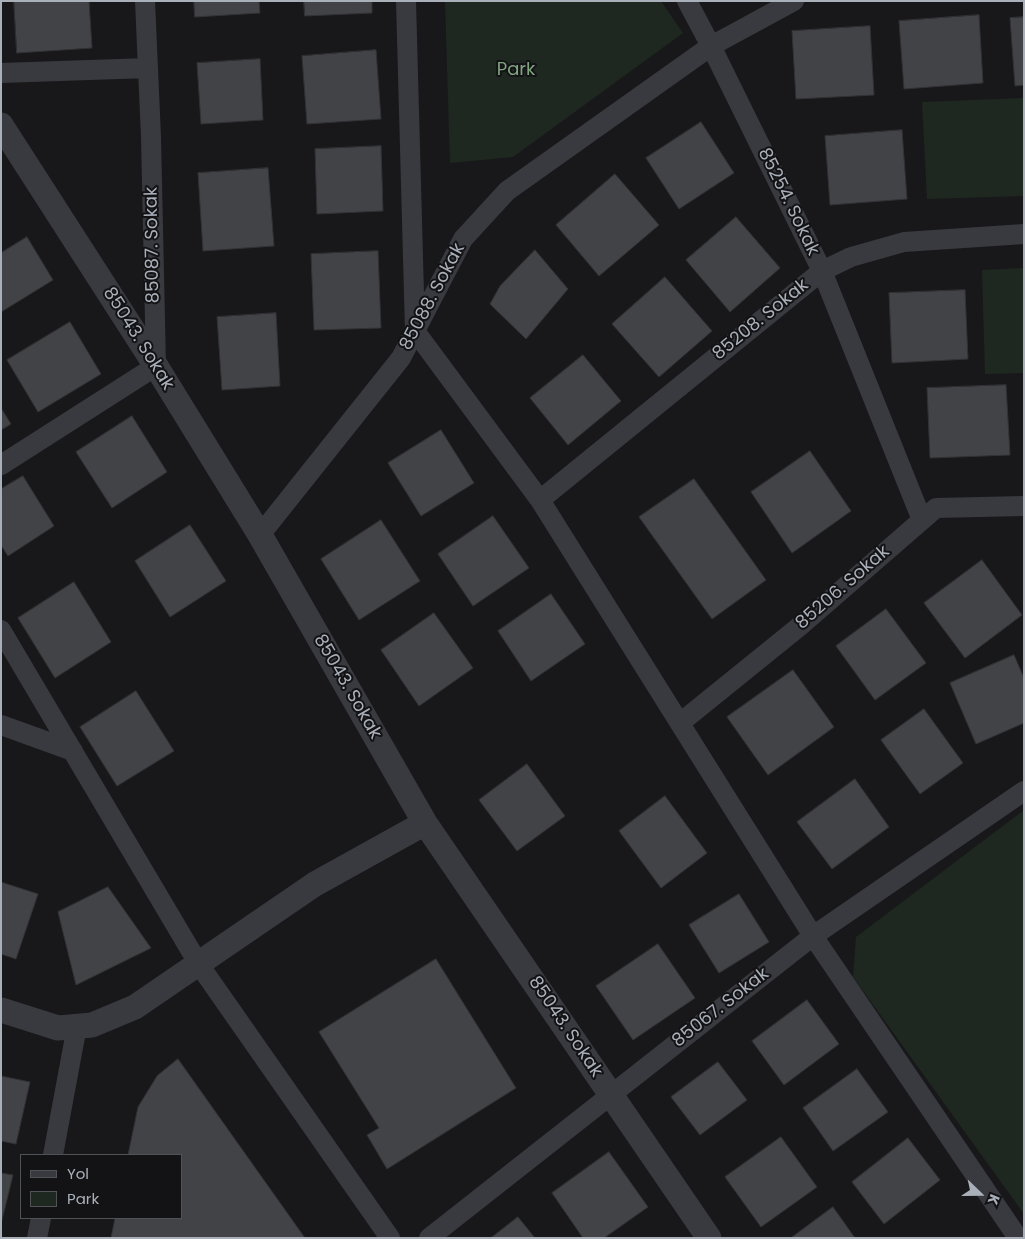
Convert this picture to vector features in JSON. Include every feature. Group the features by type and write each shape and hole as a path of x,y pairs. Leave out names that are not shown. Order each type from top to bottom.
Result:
{"street":[{"name":"85087. Sokak","path":"145,1 151,137 156,366"},
{"path":"406,1 415,331 540,500 813,936 1018,1238"},
{"name":"85254. Sokak","path":"687,1 822,271 922,520"},
{"name":"85088. Sokak","path":"260,535 401,358 463,239 507,191 711,46 795,2"},
{"path":"1,73 148,68"},
{"name":"85043. Sokak","path":"1,125 156,366 260,535 426,823 709,1238"},
{"name":"85208. Sokak","path":"540,500 822,271 851,257 904,242 1024,234"},
{"path":"1,464 156,366"},
{"name":"85206. Sokak","path":"680,723 800,626 936,508 1024,506"},
{"path":"1,630 198,963 390,1238"},
{"path":"1,725 73,751"},
{"name":"85067. Sokak","path":"429,1238 813,936 1024,791"},
{"path":"1,1010 58,1028 92,1025 134,1007 315,884 426,823"},
{"path":"53,1154 77,1026"},
{"path":"37,1238 41,1219"}],"green space":[{"name":"Park","path":"445,1 661,1 683,33 513,157 450,163"},
{"path":"1024,98 1024,196 927,199 922,102"},
{"path":"1024,268 1024,373 985,374 982,270"},
{"path":"1024,810 1024,1214 853,977 856,937"}],"building":[{"path":"14,1 89,1 92,48 17,53"},
{"path":"194,1 259,1 260,13 195,17"},
{"path":"304,1 372,1 372,13 305,16"},
{"path":"979,15 983,83 904,89 899,21"},
{"path":"1024,17 1024,85 1015,86 1010,18"},
{"path":"870,26 874,95 796,99 792,31"},
{"path":"376,50 381,119 307,124 302,56"},
{"path":"260,59 263,120 201,124 197,63"},
{"path":"701,122 734,173 679,209 646,158"},
{"path":"902,130 907,199 830,205 825,136"},
{"path":"381,146 383,211 317,214 315,149"},
{"path":"268,168 274,246 203,251 198,173"},
{"path":"615,174 659,225 599,276 556,225"},
{"path":"736,217 780,268 730,312 686,260"},
{"path":"27,237 53,280 1,312 1,253"},
{"path":"535,250 568,289 526,339 490,304 500,286"},
{"path":"378,251 381,328 314,330 311,254"},
{"path":"665,277 712,331 659,377 612,324"},
{"path":"965,290 968,359 892,363 889,293"},
{"path":"276,313 280,386 222,390 217,317"},
{"path":"70,322 101,374 38,412 7,360"},
{"path":"583,355 621,401 568,445 530,398"},
{"path":"1006,385 1010,455 930,458 927,388"},
{"path":"1,408 11,424 1,430"},
{"path":"132,416 167,472 112,508 76,452"},
{"path":"441,430 474,483 421,516 388,463"},
{"path":"810,451 851,511 792,553 751,492"},
{"path":"23,476 54,526 8,556 1,545 1,489"},
{"path":"694,479 766,580 712,619 639,517"},
{"path":"493,516 529,568 473,606 438,554"},
{"path":"381,520 420,581 359,620 321,559"},
{"path":"190,525 226,581 170,617 135,561"},
{"path":"982,560 1022,615 965,658 924,603"},
{"path":"74,582 111,642 55,678 18,618"},
{"path":"551,594 585,644 531,681 498,631"},
{"path":"886,609 926,663 875,700 836,646"},
{"path":"434,613 473,668 419,706 381,650"},
{"path":"1014,655 1024,678 1024,723 976,744 950,683"},
{"path":"793,670 834,727 768,775 727,717"},
{"path":"136,691 174,751 117,786 80,727"},
{"path":"924,709 963,763 920,794 881,740"},
{"path":"527,764 565,816 517,851 479,800"},
{"path":"855,779 889,827 832,869 797,822"},
{"path":"665,796 707,853 661,888 619,831"},
{"path":"1,882 38,894 16,959 1,954"},
{"path":"108,887 151,948 76,985 58,912"},
{"path":"739,894 769,942 719,973 689,925"},
{"path":"658,944 695,998 633,1040 596,986"},
{"path":"436,959 516,1088 387,1169 367,1135 379,1128 319,1032"},
{"path":"807,1000 839,1044 784,1085 752,1041"},
{"path":"178,1059 305,1238 111,1238 115,1219 182,1219 182,1154 128,1154 138,1107 157,1076"},
{"path":"718,1062 747,1100 700,1135 671,1097"},
{"path":"857,1069 888,1112 833,1151 803,1108"},
{"path":"1,1076 30,1082 16,1144 1,1141"},
{"path":"781,1137 817,1187 761,1227 725,1177"},
{"path":"908,1138 940,1180 884,1224 852,1182"},
{"path":"609,1152 648,1207 604,1238 583,1238 552,1193"},
{"path":"1,1173 13,1175 1,1224"},
{"path":"833,1207 855,1238 791,1238"},
{"path":"518,1217 535,1238 491,1238"}]}
